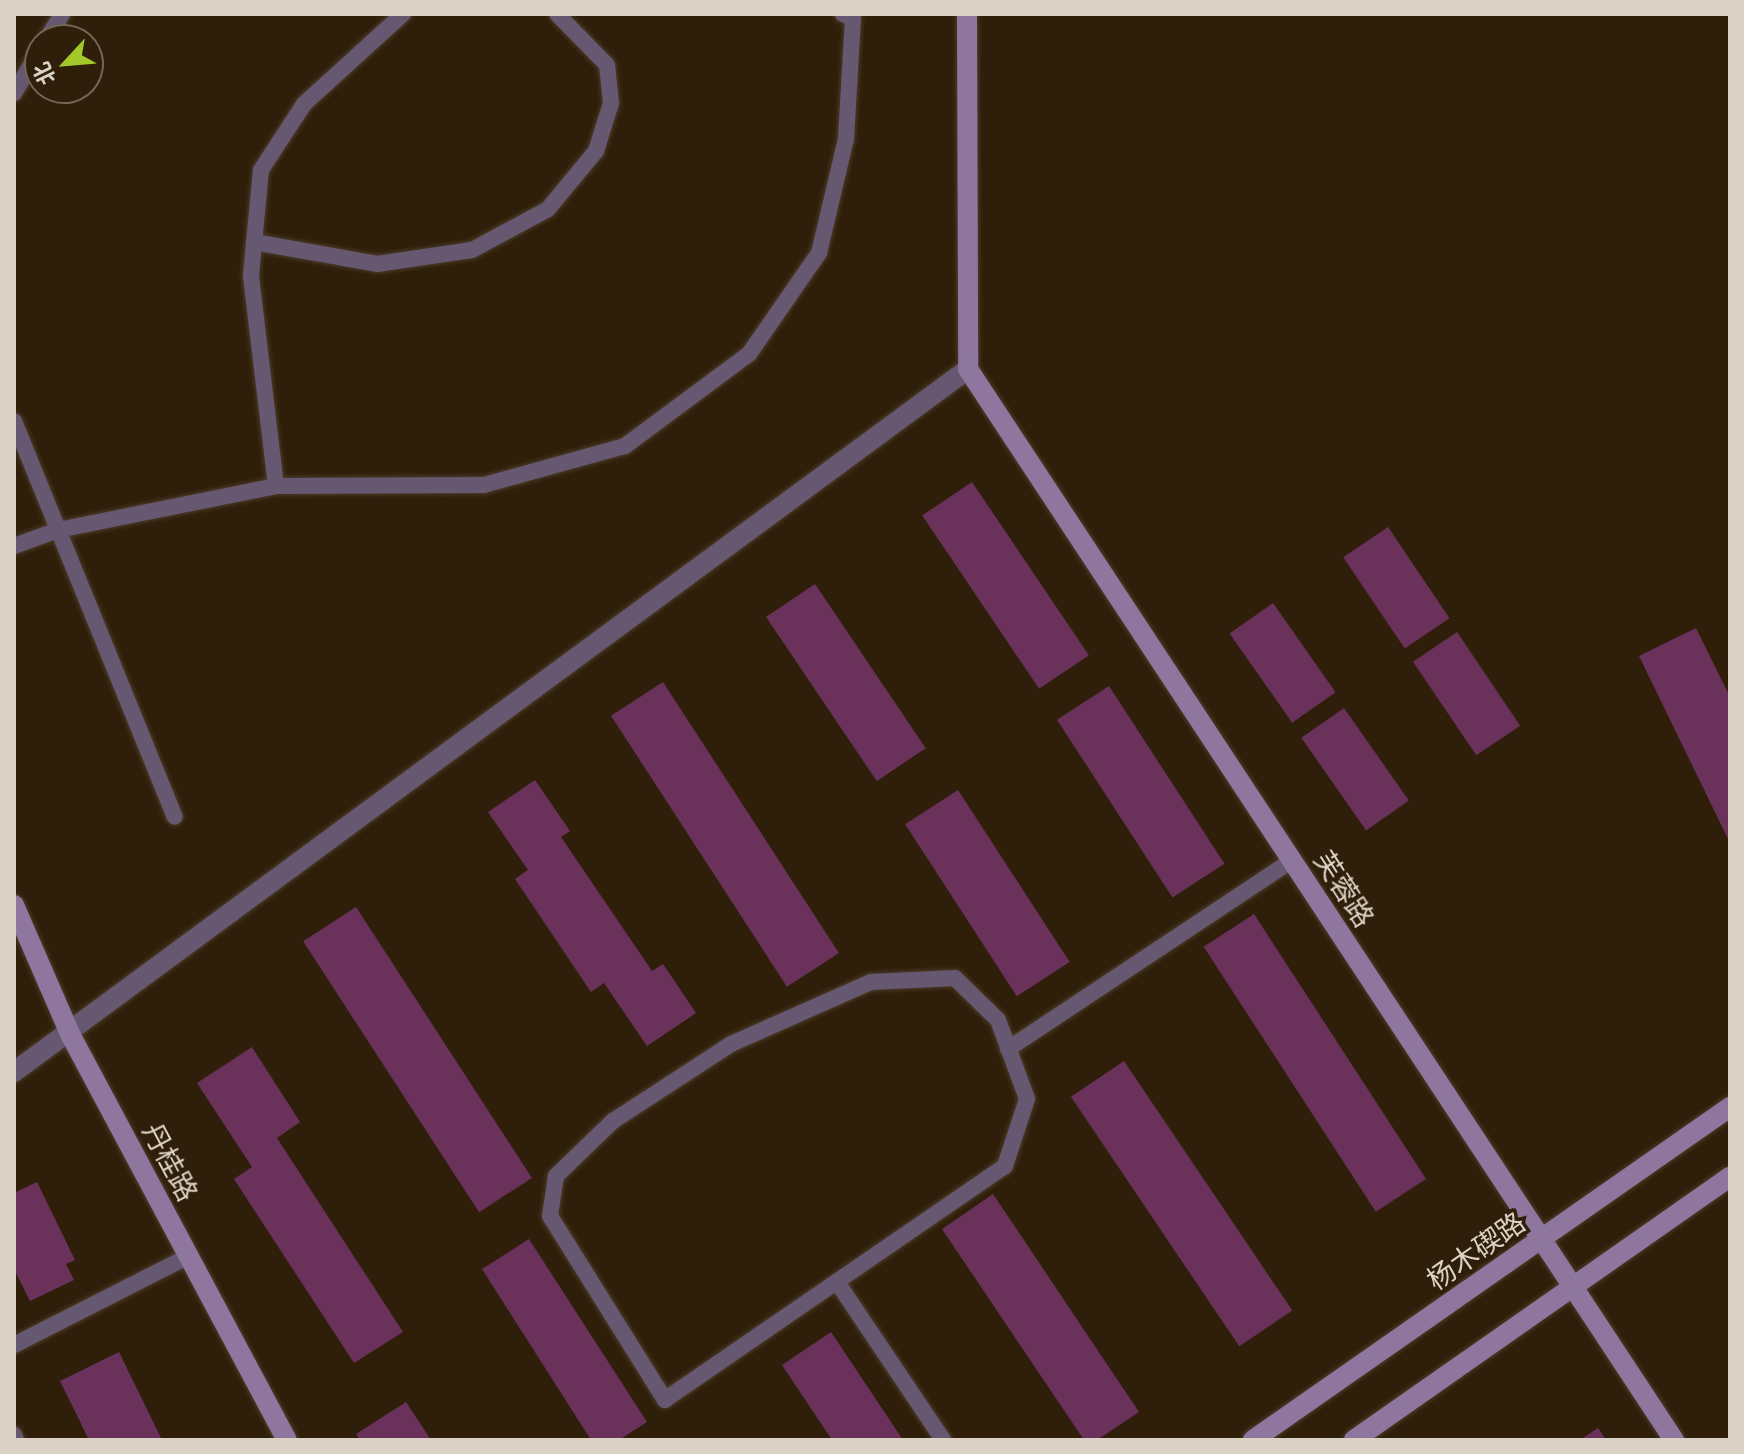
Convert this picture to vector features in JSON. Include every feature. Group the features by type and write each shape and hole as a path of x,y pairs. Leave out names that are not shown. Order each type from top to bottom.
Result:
{"street":[{"path":"14,1072 70,1034 968,369 967,14"},
{"name":"芙蓉路","path":"968,369 1674,1440"},
{"name":"丹桂路","path":"14,905 70,1034 287,1440"},
{"name":"杨木碶路","path":"1253,1440 1730,1107"},
{"path":"1354,1440 1730,1177"}],"lane":[{"path":"276,486 251,275 261,170 304,104 403,14"},
{"path":"254,242 377,264 472,250 548,209 596,151 611,103 607,65 557,14"},
{"path":"14,546 58,530 276,486 484,485 558,468 625,446 749,354 819,253 846,139 853,18 843,14"},
{"path":"14,421 175,817"},
{"path":"1008,1049 1292,860"},
{"path":"955,978 998,1020 1027,1099 1005,1166 837,1282 665,1400 550,1216 556,1176 613,1121 731,1044 871,982 955,978"},
{"path":"14,1345 189,1256"},
{"path":"837,1282 943,1440"}],"building":[{"path":"972,482 1089,655 1039,689 922,516"},
{"path":"1388,527 1450,618 1405,648 1343,557"},
{"path":"815,584 926,748 877,781 766,617"},
{"path":"1273,603 1336,692 1292,723 1230,633"},
{"path":"1696,628 1730,697 1730,843 1639,656"},
{"path":"1457,632 1520,726 1476,755 1413,662"},
{"path":"663,682 839,953 787,987 611,716"},
{"path":"1109,686 1224,864 1172,898 1057,720"},
{"path":"1344,708 1409,801 1366,830 1301,738"},
{"path":"535,780 570,831 561,837 652,971 663,964 696,1013 647,1046 604,983 591,992 515,879 528,870 488,812"},
{"path":"958,790 1070,962 1017,996 905,824"},
{"path":"356,907 532,1178 479,1212 303,941"},
{"path":"1254,914 1426,1179 1376,1212 1204,947"},
{"path":"252,1047 300,1122 277,1138 403,1332 354,1363 234,1179 252,1167 197,1083"},
{"path":"1124,1061 1292,1311 1239,1346 1071,1097"},
{"path":"37,1182 75,1260 66,1264 74,1280 30,1301 14,1269 14,1193"},
{"path":"993,1194 1139,1412 1097,1440 1084,1440 942,1229"},
{"path":"529,1239 647,1422 619,1440 591,1440 482,1269"},
{"path":"831,1332 903,1440 832,1440 782,1365"},
{"path":"119,1352 162,1440 89,1440 60,1381"},
{"path":"406,1402 431,1440 360,1440 356,1434"},
{"path":"1598,1428 1606,1440 1580,1440"}]}
